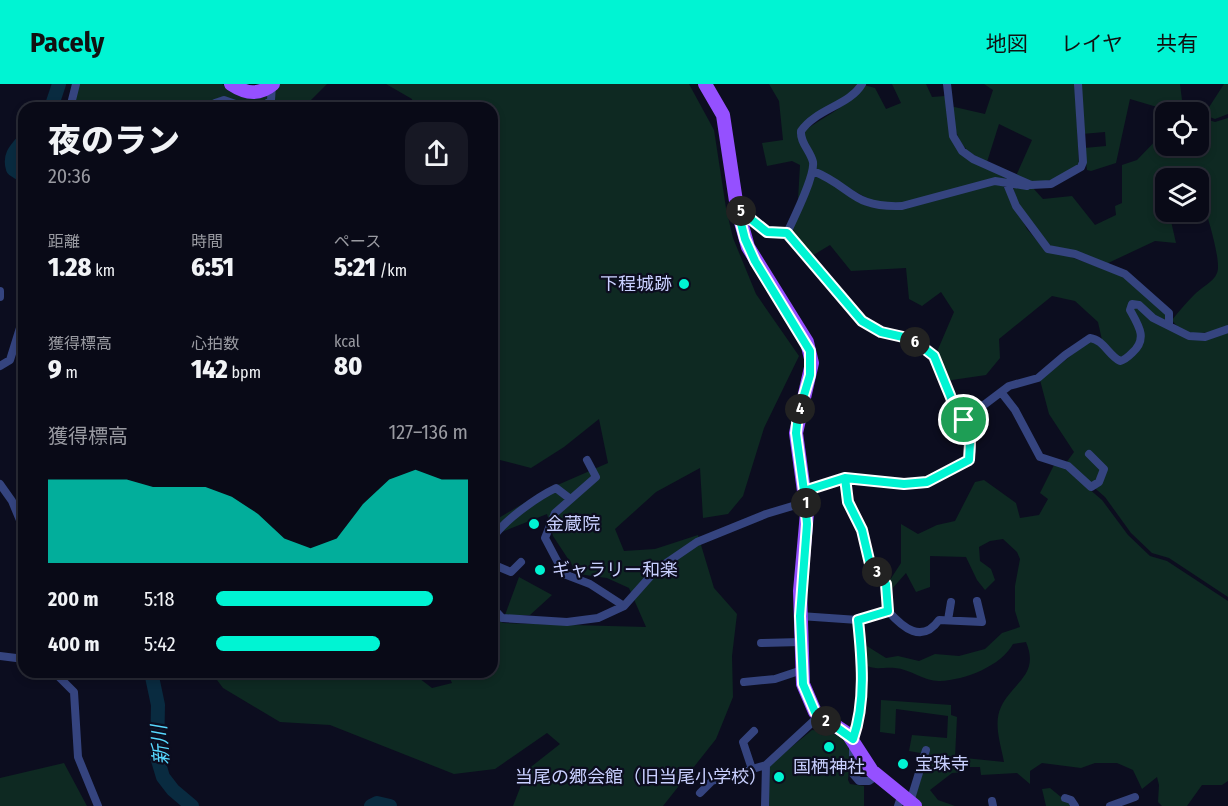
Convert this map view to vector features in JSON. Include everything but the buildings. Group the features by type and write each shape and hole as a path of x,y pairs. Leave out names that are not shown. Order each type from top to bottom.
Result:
{"main road":[{"path":"231,84 248,93 260,92 273,85"},
{"path":"705,84 723,115 737,208 745,239 755,261 810,351 810,375 798,415 796,433 805,497 800,616 802,670 806,696 819,716 853,739 876,776 906,802"}],"street":[{"path":"72,102 76,84"},
{"path":"787,233 813,171 811,157 801,140 801,131 832,105 855,96 862,84"},
{"path":"947,84 951,127 962,152 1031,185"},
{"path":"813,171 826,176 859,201 887,206 902,206 995,181 1007,184 1051,184 1081,167 1083,162 1078,84"},
{"path":"268,102 271,100 273,85"},
{"path":"1007,184 1016,206 1048,249 1075,254 1125,274 1169,313 1169,325"},
{"path":"498,614 502,618 567,622 598,618 624,606 656,570 697,542 845,478 915,484 933,480 969,460 970,443 964,420 954,405 934,356 912,339 881,332 862,321 787,233 767,232 737,208"},
{"path":"0,291 0,297"},
{"path":"964,420 1013,384 1038,378 1090,338 1098,340 1115,359 1124,360 1140,346 1142,340 1140,328 1130,310 1132,304 1139,304 1153,318 1193,337 1205,337 1228,329"},
{"path":"0,366 10,360 18,334"},
{"path":"1001,392 1015,410 1040,457 1068,466 1091,487 1099,482 1104,469 1089,454"},
{"path":"587,460 596,477 569,498 550,522 546,538 564,574 590,584 624,606"},
{"path":"845,478 848,502 862,530 870,564 886,584 888,611 899,623 914,631 925,633 931,631 939,620 981,622 977,601"},
{"path":"0,484 12,501 18,516"},
{"path":"498,529 501,524 529,507 543,494 556,488 569,498"},
{"path":"498,567 511,572 521,562"},
{"path":"948,620 951,602"},
{"path":"800,616 858,620 888,611"},
{"path":"853,739 858,726 861,693 858,620"},
{"path":"761,643 801,642"},
{"path":"0,656 18,658"},
{"path":"744,682 775,679 802,670"},
{"path":"60,678 74,692 78,757 98,806"},
{"path":"700,794 712,781 766,765 819,716"},
{"path":"752,769 743,742 754,731"},
{"path":"906,802 926,750"},
{"path":"765,806 766,765"},
{"path":"1110,806 1135,797"},
{"path":"1065,798 1071,800 1075,806"}],"green space":[{"path":"78,84 222,84 232,91 279,84 327,84 309,102 226,102 226,100 222,102 74,102"},
{"path":"386,84 689,84 714,130 733,238 756,294 799,356 764,428 743,496 728,514 703,518 700,468 656,492 615,529 624,551 655,549 698,535 714,588 737,614 732,656 733,697 716,739 663,806 513,806 527,770 560,744 547,733 495,769 454,774 330,725 280,722 223,688 216,678 419,678 432,688 452,683 450,678 498,678 498,620 503,623 646,627 629,588 607,578 578,574 553,536 547,514 498,534 498,518 546,490 608,463 599,419 564,447 531,468 498,460 498,102 412,102 412,99"},
{"path":"769,84 859,84 847,97 830,104 802,126 811,171 798,200 800,165 792,161 767,166 762,143 783,140 779,101"},
{"path":"892,84 926,84 932,97 945,96 954,144 1022,184 995,179 901,203 876,203 814,169 803,132 853,98 864,85 875,88 886,109 901,103"},
{"path":"984,84 1075,84 1079,166 1063,175 1041,182 1016,176 1032,140 999,124 987,162 970,152 960,140 950,106 985,114 993,90"},
{"path":"1080,84 1180,84 1182,102 1155,102 1155,106 1130,99 1116,163 1091,171 1087,170 1084,148 1106,146 1105,132 1082,134"},
{"path":"1224,84 1228,84 1228,114 1215,119 1209,117 1209,107"},
{"path":"1228,118 1228,327 1191,333 1178,327 1172,320 1217,273 1217,259 1209,222 1209,168 1155,168 1155,222 1171,222 1176,243 1155,241 1106,264 1052,248 1018,205 1013,187 1033,188 1043,199 1072,196 1095,225 1116,215 1115,206 1122,203 1122,165 1137,160 1155,141 1155,156 1209,156 1209,120 1215,122"},
{"path":"816,175 859,202 875,208 995,183 1003,185 1027,229 1046,251 1068,256 1123,276 1166,315 1165,321 1131,302 1138,332 1137,345 1120,358 1102,340 1098,322 1075,301 1052,296 999,339 1000,358 986,375 945,381 936,354 954,312 941,292 922,306 909,299 906,268 851,271 830,245 810,257 791,233 801,205"},
{"path":"1133,306 1188,338 1228,332 1228,597 1169,558 1152,553 1131,533 1105,497 1066,463 1074,452 1049,414 1040,380 1091,340 1127,361 1143,344"},
{"path":"1055,463 1061,465 1102,500 1128,535 1150,556 1167,561 1228,601 1228,781 1222,785 1202,785 1187,806 1162,806 1158,802 1157,777 1142,789 1133,770 1117,763 1095,763 1081,768 1042,763 1030,771 1030,784 1017,773 981,775 980,767 964,767 964,772 952,773 930,790 938,800 955,806 920,806 914,802 926,754 909,751 912,735 947,738 948,716 896,709 895,734 880,732 881,700 951,705 951,715 957,717 955,757 1004,762 998,734 999,714 1006,698 1023,678 1030,663 1026,642 1013,644 1000,659 971,675 950,680 929,680 901,669 876,668 863,664 862,643 886,658 898,656 919,661 935,654 959,656 985,649 1002,633 1020,627 1015,611 1015,586 1020,559 1017,552 1003,539 990,541 979,547 980,561 991,569 995,580 985,590 977,580 966,557 930,556 930,587 916,592 906,573 890,591 888,583 901,563 901,524 918,534 937,525 955,521 975,482 984,480 1016,503 1020,518 1039,515 1048,499 1040,493"},
{"path":"519,577 552,595 530,615 505,615"},
{"path":"812,730 835,734 846,743 850,757 848,780 850,784 864,786 864,806 767,806 767,771 772,763"},
{"path":"64,763 87,806 0,806 0,778"},
{"path":"1050,788 1072,806 1046,806 1042,789"}],"waterway":[{"name":"新川","path":"53,102 59,84"},
{"name":"新川","path":"18,148 12,157 13,169 18,172"},
{"name":"新川","path":"152,678 158,705 157,757 163,777 173,790 192,806"},
{"name":"新川","path":"371,806 377,803 390,806"}],"place":[{"name":"下程城跡","path":"684,284"},
{"name":"金蔵院","path":"534,524"},
{"name":"ギャラリー和楽","path":"540,570"},
{"name":"国栖神社","path":"829,747"},
{"name":"宝珠寺","path":"903,764"},
{"name":"当尾の郷会館（旧当尾小学校）","path":"779,777"}],"route":[{"path":"964,420 956,410 934,356 912,339 892,336 862,321 838,292 824,280 787,233 767,232 737,208 745,239 755,261 807,342 812,357 796,433 804,491 829,482 845,478 848,502 862,530 870,564 885,581 887,588 888,611 858,620 861,693 858,726 853,739 823,720 815,712 808,702 803,684 800,591 807,524 804,491 845,478 904,484 933,480 966,464 969,460 970,443 964,420"}]}
